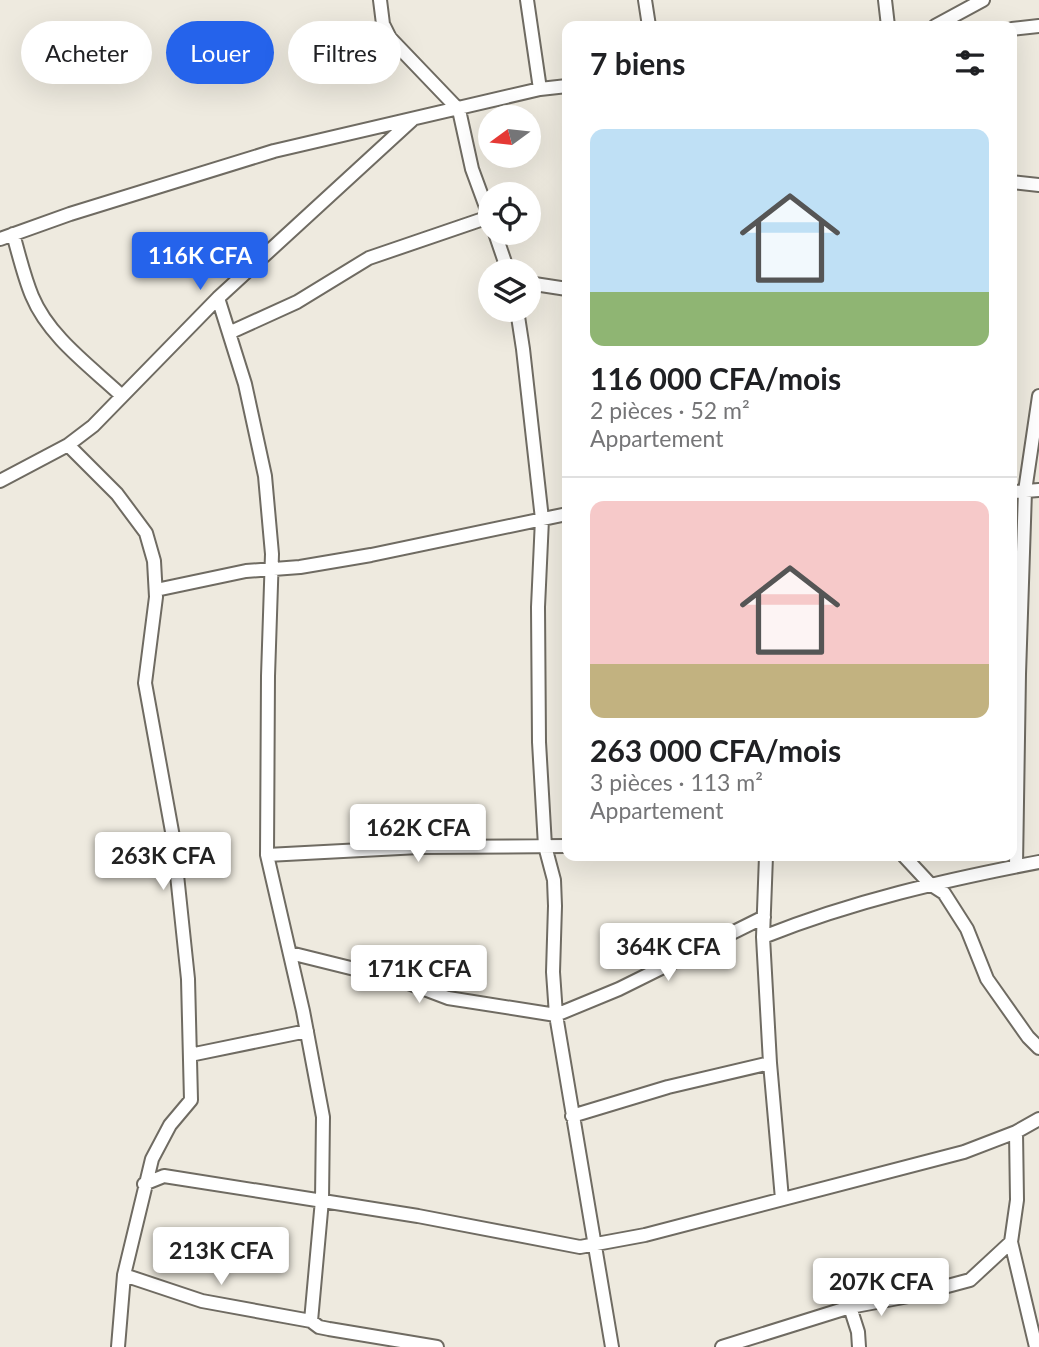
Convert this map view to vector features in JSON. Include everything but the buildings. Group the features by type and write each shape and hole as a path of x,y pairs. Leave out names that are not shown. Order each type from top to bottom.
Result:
{"street":[{"path":"380,0 383,24 390,38 459,110 478,185"},
{"path":"527,0 540,89"},
{"path":"645,0 648,21"},
{"path":"885,0 887,21"},
{"path":"944,21 983,0"},
{"path":"1017,28 1039,26"},
{"path":"0,239 70,214 274,151 540,89 562,87"},
{"path":"0,481 68,445 93,426 218,298 412,120"},
{"path":"1017,183 1039,185"},
{"path":"231,332 297,302 369,258 478,222"},
{"path":"13,234 33,297 48,323 122,396"},
{"path":"541,285 562,288"},
{"path":"218,298 231,332 245,384 265,476 272,569 268,676 267,855 307,1031 323,1118 322,1200 311,1321"},
{"path":"519,322 542,519 538,607 539,742 545,846 554,880 553,972 556,1015 612,1347"},
{"path":"1017,802 1025,491 1039,396"},
{"path":"68,445 117,494 146,533 154,561 156,590 145,683 173,837 184,920 188,979 191,1100 170,1125 152,1158 144,1184 124,1275 118,1347"},
{"path":"1017,492 1039,490"},
{"path":"156,590 246,571 300,567 372,555 562,515"},
{"path":"267,855 419,847 562,846"},
{"path":"766,861 764,937 770,1063 782,1199"},
{"path":"909,861 930,884 944,893 967,929 987,979 1028,1037 1039,1048"},
{"path":"1016,861 1016,866"},
{"path":"764,937 860,903 930,884 1039,862"},
{"path":"290,953 403,981 448,998 556,1015 619,989 764,917"},
{"path":"190,1055 307,1031"},
{"path":"572,1116 668,1087 770,1063"},
{"path":"144,1184 164,1176 322,1200 580,1247 645,1235 964,1152 1016,1132 1039,1119"},
{"path":"1016,1132 1017,1200 1011,1242 1036,1347"},
{"path":"722,1347 850,1307 915,1295 970,1280 1011,1242"},
{"path":"124,1275 202,1301 311,1321 329,1329 437,1347"},
{"path":"850,1307 858,1332 859,1347"}]}
